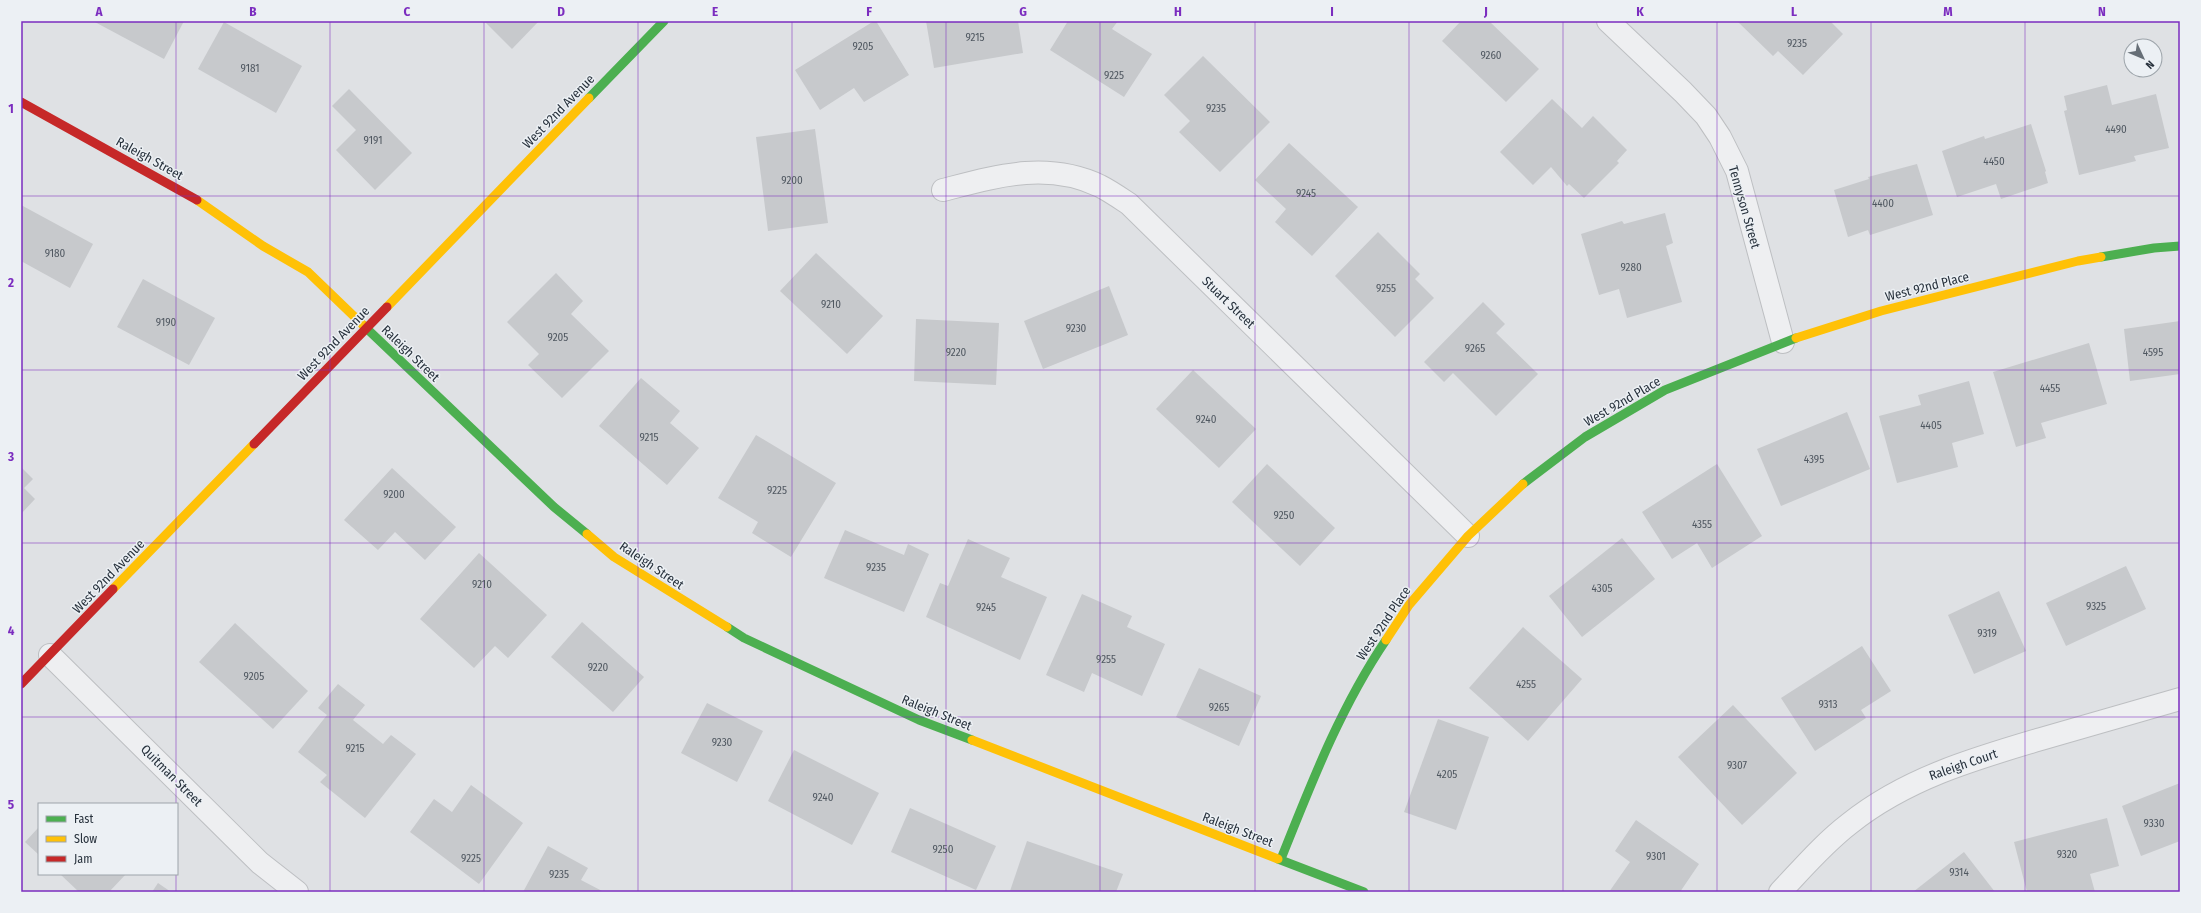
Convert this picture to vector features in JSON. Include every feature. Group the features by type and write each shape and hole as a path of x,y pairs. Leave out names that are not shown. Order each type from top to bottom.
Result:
{"street":[{"name":"West 92nd Avenue","path":"21,684 664,21"},
{"name":"Tennyson Street","path":"1608,21 1683,92 1706,116 1720,137 1737,171 1783,342"},
{"name":"Raleigh Street","path":"21,102 209,207 263,246 308,272 554,507 614,557 744,638 919,720 1364,892"},
{"name":"Stuart Street","path":"943,190 999,175 1041,172 1063,174 1100,186 1129,204 1468,536"},
{"name":"West 92nd Place","path":"1281,859 1322,756 1367,668 1408,605 1468,536 1515,490 1585,437 1665,390 1783,342 1881,311 2078,261 2154,248 2180,246"},
{"name":"Quitman Street","path":"50,655 260,862 297,892"},
{"name":"Raleigh Court","path":"1780,892 1820,849 1848,824 1880,802 1917,781 1973,759 2180,699"}],"building":[{"path":"93,21 184,21 164,59"},
{"path":"484,21 539,21 512,49"},
{"path":"876,21 909,75 864,102 854,88 820,110 795,70"},
{"path":"926,21 1018,21 1023,53 934,68"},
{"path":"1068,21 1118,21 1112,29 1152,54 1124,97 1050,50"},
{"path":"1461,21 1489,21 1539,69 1506,102 1442,41"},
{"path":"1737,21 1830,21 1843,34 1803,75 1778,51 1773,56"},
{"path":"224,22 302,66 276,113 198,69"},
{"path":"1203,56 1270,122 1220,172 1179,132 1190,121 1164,95"},
{"path":"2107,85 2112,105 2156,94 2169,148 2134,156 2136,161 2079,175 2064,111 2067,110 2064,96"},
{"path":"349,89 412,153 375,190 336,150 356,130 332,106"},
{"path":"1552,99 1582,128 1593,116 1627,150 1617,161 1619,163 1584,198 1569,184 1567,186 1551,167 1533,185 1500,152"},
{"path":"2031,124 2046,171 2048,183 2001,199 1996,184 1957,197 1942,151 1984,136 1985,139"},
{"path":"815,129 828,223 768,231 756,137"},
{"path":"1289,143 1358,207 1312,256 1275,222 1286,209 1255,180"},
{"path":"1917,164 1933,215 1870,235 1868,230 1848,237 1834,190 1869,179 1868,177"},
{"path":"21,205 93,244 70,288 21,261"},
{"path":"1665,213 1673,243 1666,246 1682,302 1627,318 1619,289 1599,295 1581,234 1622,221 1624,224"},
{"path":"1378,232 1420,274 1415,279 1434,298 1395,337 1335,276"},
{"path":"816,253 883,316 847,354 780,291"},
{"path":"556,273 583,301 571,314 609,351 562,398 528,365 539,354 507,322"},
{"path":"143,279 215,318 189,365 117,327"},
{"path":"1109,286 1128,335 1043,369 1024,321"},
{"path":"1483,302 1505,324 1496,333 1538,374 1496,416 1453,373 1444,382 1424,362"},
{"path":"916,319 999,323 996,385 914,381"},
{"path":"2180,321 2180,374 2130,381 2124,329"},
{"path":"2089,343 2107,404 2041,423 2046,438 2016,447 1993,372"},
{"path":"1193,370 1256,429 1219,468 1156,409"},
{"path":"641,378 680,411 670,423 699,448 667,485 599,426"},
{"path":"1969,381 1984,434 1952,443 1958,467 1897,483 1879,416 1921,405 1918,395"},
{"path":"1847,412 1870,469 1781,506 1757,449"},
{"path":"756,435 836,483 791,557 752,533 758,522 718,498"},
{"path":"1267,464 1335,528 1300,566 1232,502"},
{"path":"1717,464 1762,536 1712,568 1697,543 1672,559 1642,512"},
{"path":"21,467 33,479 24,488 35,499 21,514"},
{"path":"392,468 456,527 425,560 395,532 378,550 344,520"},
{"path":"845,530 904,555 908,544 929,554 904,612 824,578"},
{"path":"1622,538 1655,579 1582,637 1549,596"},
{"path":"968,539 1010,558 1001,577 1047,597 1020,660 926,617 940,583 948,586"},
{"path":"479,553 547,615 508,658 495,646 474,668 420,619"},
{"path":"2126,566 2146,609 2066,646 2046,603"},
{"path":"1999,591 2026,651 1974,674 1948,615"},
{"path":"1082,594 1132,616 1127,627 1165,644 1142,696 1092,673 1084,692 1046,675"},
{"path":"582,622 644,677 613,712 551,657"},
{"path":"235,623 308,691 273,729 199,662"},
{"path":"1523,627 1582,679 1528,741 1469,688"},
{"path":"1862,646 1891,691 1861,710 1866,718 1815,751 1781,698"},
{"path":"1199,668 1261,696 1239,746 1176,717"},
{"path":"338,684 365,705 353,720 383,744 391,735 416,754 365,818 320,782 327,775 298,752 327,715 318,708"},
{"path":"707,703 763,731 737,782 681,753"},
{"path":"1733,705 1797,773 1742,825 1678,757"},
{"path":"1438,719 1489,737 1456,830 1404,812"},
{"path":"794,750 879,793 852,845 768,801"},
{"path":"2180,783 2180,841 2141,856 2122,806"},
{"path":"471,785 523,823 479,884 410,832 434,799 452,812"},
{"path":"910,808 996,846 976,890 891,852"},
{"path":"2107,818 2119,866 2090,874 2095,892 2027,892 2014,842"},
{"path":"1636,820 1699,864 1680,892 1609,892 1630,862 1615,851"},
{"path":"38,828 38,854 25,842"},
{"path":"1027,841 1123,874 1116,892 1010,891"},
{"path":"548,846 588,868 581,880 604,892 523,892"},
{"path":"1964,852 1995,892 1913,892"},
{"path":"61,875 125,875 109,892 79,892"},
{"path":"158,883 171,892 152,892"}],"traffic: fast":[{"path":"589,98 664,21"},
{"path":"2101,257 2154,248 2180,246"},
{"path":"363,325 554,507 587,534"},
{"path":"1523,484 1585,437 1665,390 1796,338"},
{"path":"727,627 744,638 919,720 972,740"},
{"path":"1281,859 1315,775 1340,719 1354,692 1386,640"},
{"path":"1278,859 1364,892"}],"traffic: slow":[{"path":"387,307 589,98"},
{"path":"197,200 263,246 308,272 363,325"},
{"path":"1796,338 1881,311 2078,261 2101,257"},
{"path":"113,589 254,444"},
{"path":"1386,640 1409,605 1468,536 1523,484"},
{"path":"587,534 614,557 727,627"},
{"path":"972,740 1278,859"}],"traffic: jam":[{"path":"21,102 197,200"},
{"path":"254,444 387,307"},
{"path":"21,684 113,589"}]}
